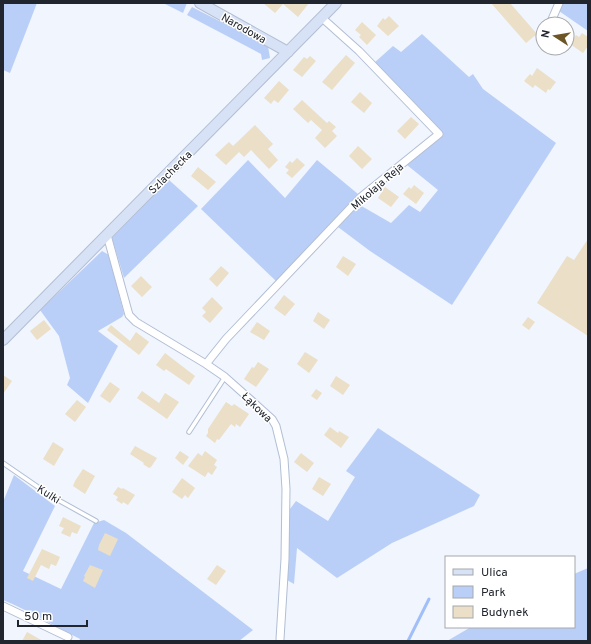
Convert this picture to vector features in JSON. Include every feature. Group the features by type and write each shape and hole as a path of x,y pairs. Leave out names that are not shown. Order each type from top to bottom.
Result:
{"street":[{"name":"Narodowa","path":"200,3 288,52"},
{"name":"Szlachecka","path":"3,340 336,3"},
{"path":"553,16 559,3"},
{"name":"Mikołaja Reja","path":"206,364 226,339 361,197 439,134 359,52 321,17"},
{"name":"Łąkowa","path":"108,235 129,316 136,322 225,377 272,419 277,431 284,459 286,489 286,560 280,640"},
{"path":"3,606 68,637"}],"lane":[{"path":"189,432 225,377"},
{"name":"Kulki","path":"3,463 51,496 96,521"}],"green space":[{"path":"3,3 37,3 10,73 3,70"},
{"path":"163,3 187,3 183,13"},
{"path":"563,3 588,3 588,31 575,22 575,16 566,16 559,11"},
{"path":"192,7 268,46 270,58 262,60 261,54 187,15"},
{"path":"422,34 469,77 473,74 483,89 556,143 452,305 370,251 338,227 358,204 391,223 409,205 420,212 438,190 407,165 441,135 374,63 393,46 401,52"},
{"path":"248,160 285,198 317,160 358,194 277,282 201,209"},
{"path":"169,180 198,206 124,278 112,238"},
{"path":"102,251 109,255 124,314 122,317 98,331 118,346 88,403 67,385 70,378 59,336 40,310"},
{"path":"378,428 480,495 474,506 392,543 337,578 297,548 294,584 287,580 290,509 296,501 328,521 355,477 346,471"},
{"path":"14,475 55,506 23,571 61,589 94,523 104,520 126,533 253,630 239,641 79,641 80,639 3,600 3,502"},
{"path":"588,568 588,641 447,641 469,628 575,628 575,574"}],"building":[{"path":"263,3 309,3 298,17 283,4 275,13"},
{"path":"491,3 510,3 535,32 535,36 526,43"},
{"path":"389,16 399,26 388,36 377,26 383,18 385,20"},
{"path":"362,22 376,35 367,45 359,37 361,35 355,30"},
{"path":"582,33 588,37 588,46 583,53 575,47 575,36 576,35 579,37"},
{"path":"346,55 355,63 332,90 322,82"},
{"path":"310,56 316,61 302,77 293,70 304,57 307,59"},
{"path":"537,68 556,82 550,90 548,89 546,93 535,85 533,88 524,81 530,74 532,76"},
{"path":"279,81 289,90 278,103 274,100 271,104 264,98"},
{"path":"360,92 372,103 364,113 351,102"},
{"path":"302,100 327,123 329,121 336,127 332,131 337,136 325,148 315,138 322,130 311,120 308,123 293,109"},
{"path":"411,117 419,124 405,139 397,131"},
{"path":"255,125 273,144 268,149 278,160 269,169 251,150 244,157 239,152 226,165 215,155 229,142 233,146"},
{"path":"358,146 372,159 362,169 349,156"},
{"path":"297,158 305,165 292,178 286,173 289,170 285,167 290,161 292,163"},
{"path":"198,167 216,182 208,190 191,176"},
{"path":"414,185 424,193 416,204 403,194 409,187 411,189"},
{"path":"385,187 399,197 391,207 378,198"},
{"path":"588,239 588,336 537,303 567,256 574,260"},
{"path":"343,256 356,264 348,276 336,267"},
{"path":"221,266 229,273 217,287 209,279"},
{"path":"141,276 152,287 142,297 131,286"},
{"path":"284,295 295,304 285,316 274,308"},
{"path":"212,297 223,308 210,323 202,316 206,312 202,308"},
{"path":"318,312 330,320 324,329 313,321"},
{"path":"528,317 535,322 529,330 522,325"},
{"path":"44,320 51,329 37,340 30,331"},
{"path":"257,322 270,331 264,340 250,332"},
{"path":"111,325 130,341 136,332 149,342 139,355 107,330"},
{"path":"305,352 318,360 309,373 297,364"},
{"path":"165,353 195,376 189,385 166,369 164,371 156,365"},
{"path":"258,362 269,369 256,387 244,379 252,367 254,368"},
{"path":"3,375 12,381 3,394"},
{"path":"336,376 350,385 343,395 330,386"},
{"path":"110,382 120,389 110,403 100,396"},
{"path":"316,389 322,393 317,400 311,396"},
{"path":"142,391 159,403 165,393 179,402 167,419 137,398"},
{"path":"77,400 86,407 75,422 65,414"},
{"path":"226,402 232,406 234,404 249,414 240,427 236,424 235,427 231,424 215,443 206,436 208,429"},
{"path":"330,427 338,433 339,431 349,437 341,448 324,435"},
{"path":"53,442 64,449 54,466 43,459"},
{"path":"135,446 157,458 151,467 149,468 130,454"},
{"path":"180,451 189,457 183,465 175,458"},
{"path":"205,451 217,460 214,465 217,467 212,475 208,472 205,477 188,466 198,453 202,456"},
{"path":"301,453 314,463 307,472 294,462"},
{"path":"83,469 95,476 85,494 73,486"},
{"path":"319,477 331,484 323,496 312,489"},
{"path":"182,478 195,488 188,498 185,495 182,499 172,492"},
{"path":"118,487 123,488 135,495 128,505 123,502 122,504 116,500 118,497 113,494"},
{"path":"63,517 81,526 77,534 72,532 70,537 61,533 64,528 59,526"},
{"path":"105,533 118,539 110,556 98,550"},
{"path":"42,549 60,557 56,566 51,564 49,569 41,565 33,581 27,578"},
{"path":"90,565 103,570 95,588 83,581"},
{"path":"217,565 226,571 216,585 207,579"},
{"path":"27,632 43,641 22,641"}],"waterway":[{"path":"408,641 429,599"}]}
